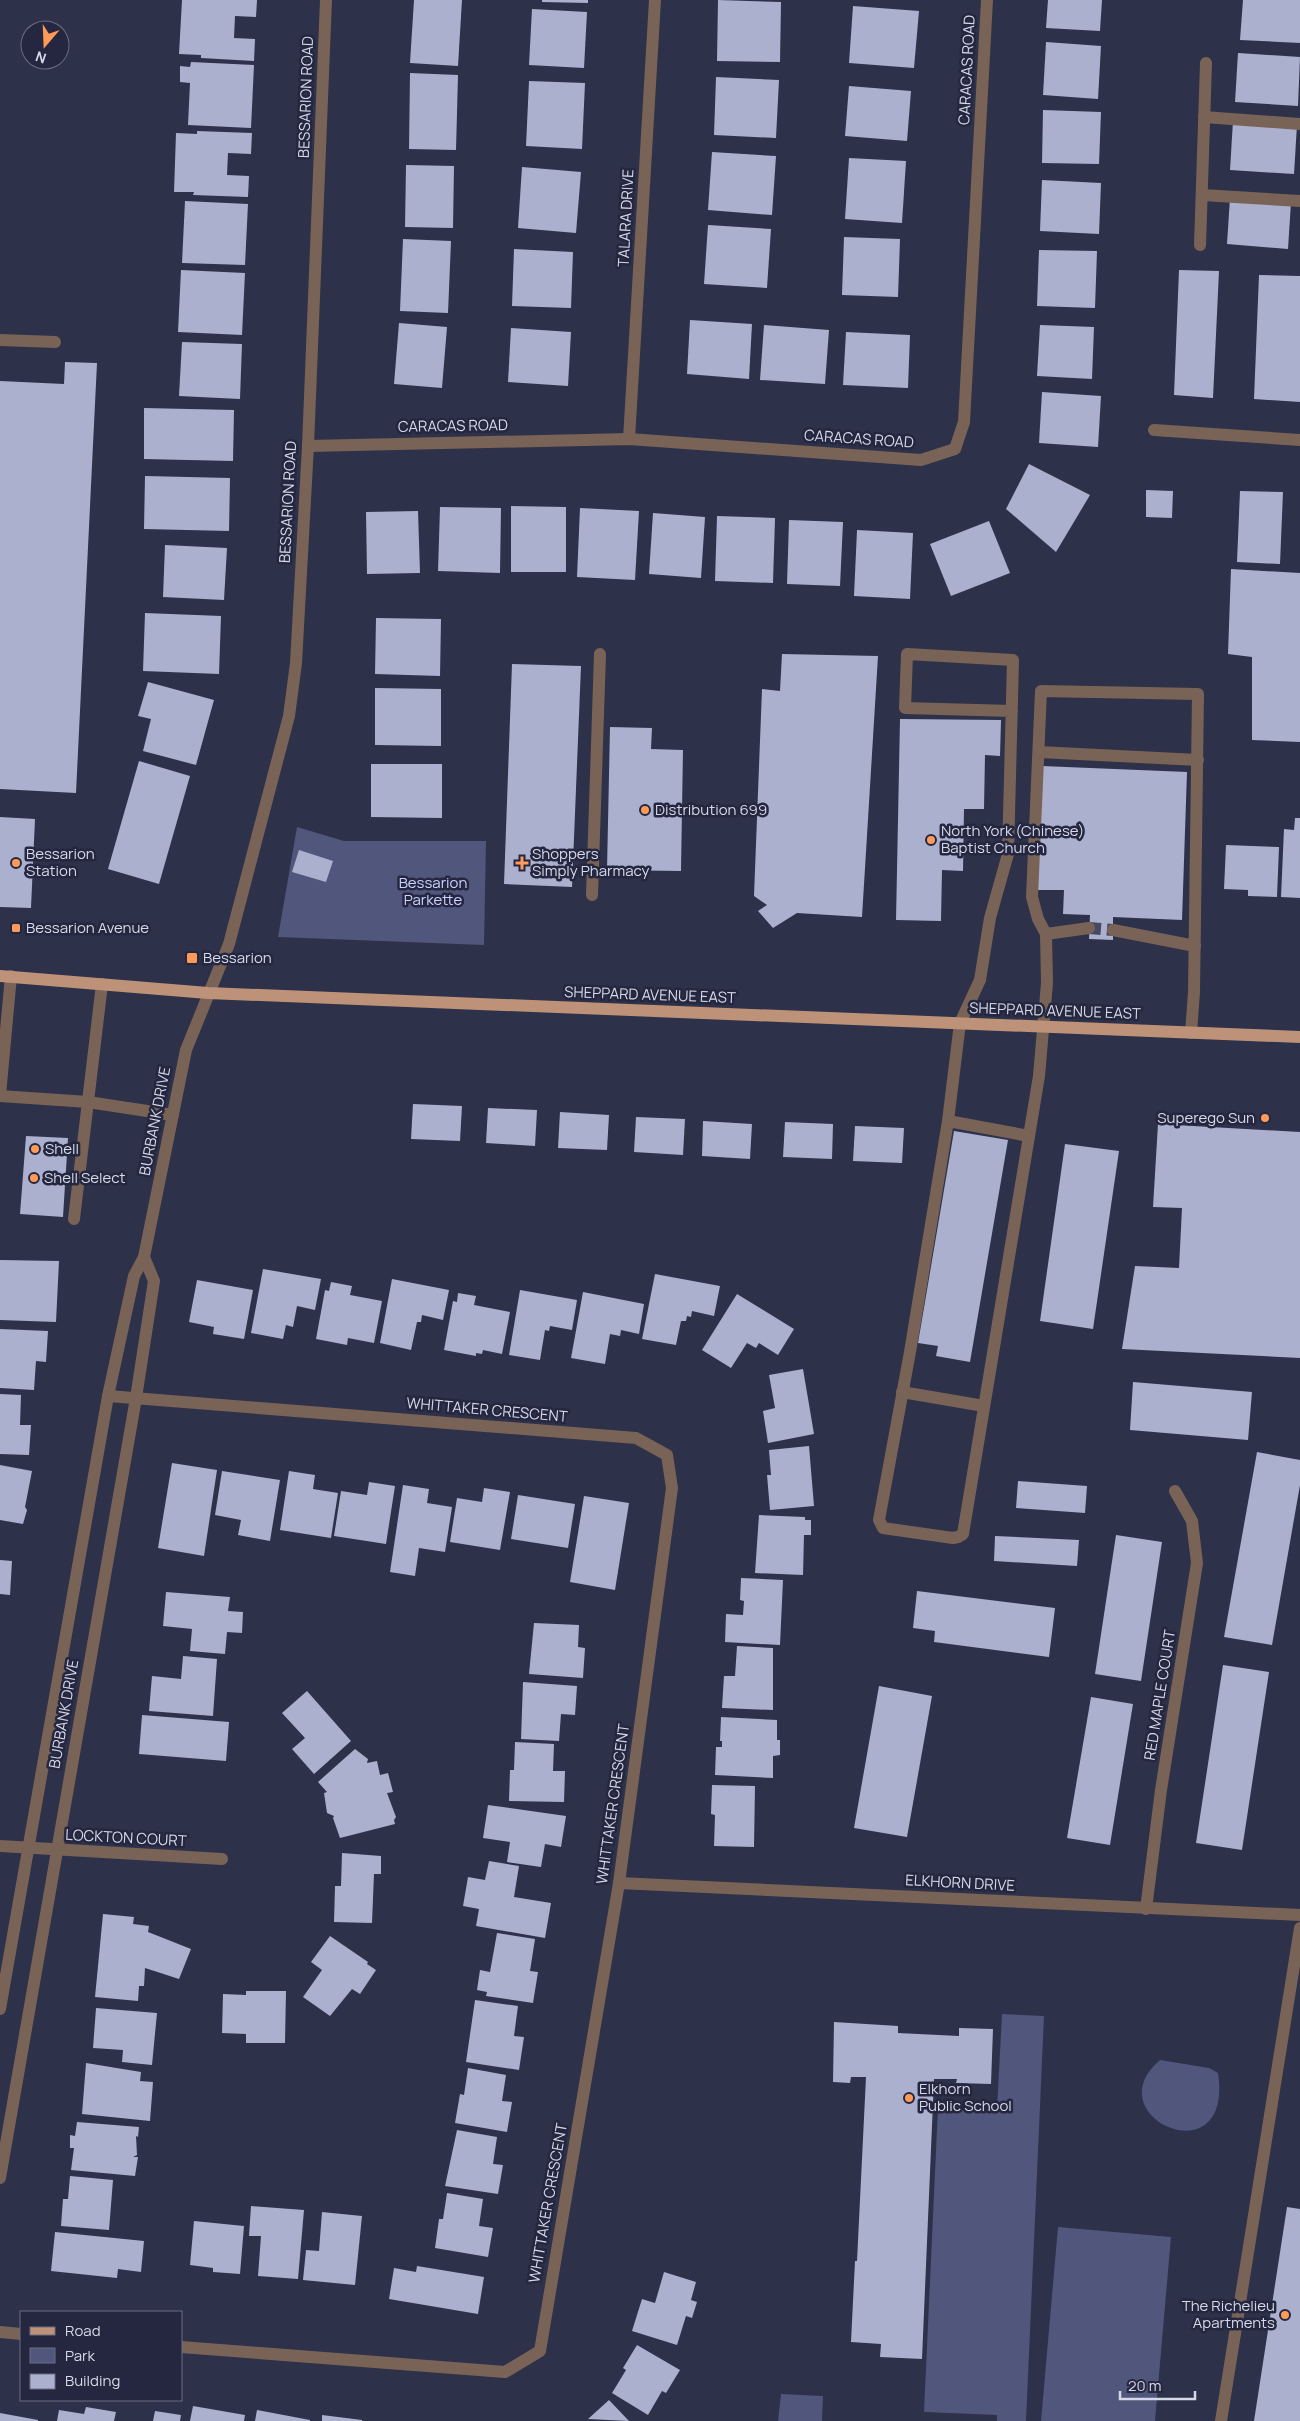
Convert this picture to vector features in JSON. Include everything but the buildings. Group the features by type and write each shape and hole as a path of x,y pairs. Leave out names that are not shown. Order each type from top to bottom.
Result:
{"main road":[{"name":"SHEPPARD AVENUE EAST","path":"5,976 208,993 1300,1037"}],"street":[{"name":"BESSARION ROAD","path":"208,993 229,944 289,716 296,663 308,446 326,0"},
{"name":"TALARA DRIVE","path":"629,439 655,0"},
{"name":"CARACAS ROAD","path":"308,446 629,439 921,460 955,449 964,422 987,0"},
{"path":"1200,244 1206,63"},
{"path":"1204,117 1300,124"},
{"path":"1202,195 1300,201"},
{"path":"0,340 55,342"},
{"path":"1154,430 1300,440"},
{"path":"592,895 600,654"},
{"path":"1012,712 905,708 907,654 1013,660 1012,712 1008,854 990,918 980,980 960,1023 948,1121 879,1520 883,1528 953,1538 963,1534 1039,1076 1047,983 1046,934 1038,919 1032,897 1041,691 1198,694 1195,946 1191,1032"},
{"path":"1039,752 1198,760"},
{"path":"1046,934 1089,928"},
{"path":"1113,930 1195,946"},
{"path":"5,976 0,1096 88,1102 173,1115"},
{"path":"74,1219 102,984"},
{"name":"BURBANK DRIVE","path":"0,2009 108,1396 134,1276 144,1257 186,1050 208,993"},
{"path":"948,1121 1029,1136"},
{"name":"BURBANK DRIVE","path":"0,2178 136,1398 154,1281 144,1257"},
{"path":"902,1392 984,1406"},
{"name":"WHITTAKER CRESCENT","path":"108,1396 636,1438 667,1456 672,1488 619,1883 540,2351 505,2372 182,2346"},
{"name":"RED MAPLE COURT","path":"1146,1909 1161,1790 1196,1563 1192,1521 1175,1491"},
{"name":"LOCKTON COURT","path":"0,1846 222,1859"},
{"name":"ELKHORN DRIVE","path":"619,1883 1300,1915"},
{"path":"1221,2421 1300,1928"},
{"path":"0,2332 20,2334"}],"green space":[{"name":"Bessarion Parkette","path":"297,827 344,841 486,841 484,945 278,937"},
{"path":"1002,2014 1044,2016 1026,2421 997,2421 997,2415 924,2412 938,2107 997,2109"},
{"path":"1160,2060 1209,2068 1218,2073 1217,2105 1206,2124 1189,2130 1170,2128 1153,2117 1143,2101 1144,2081"},
{"path":"1058,2227 1171,2237 1155,2421 1041,2421"},
{"path":"781,2394 823,2396 822,2421 778,2421"}],"tunnel":[{"path":"1089,928 1113,930"}],"place":[{"name":"Distribution 699","path":"645,810"},
{"name":"North York (Chinese) Baptist Church","path":"931,840"},
{"name":"Bessarion Station","path":"16,863"},
{"name":"Shoppers Simply Pharmacy","path":"522,863"},
{"name":"Bessarion Avenue","path":"16,928"},
{"name":"Bessarion","path":"192,958"},
{"name":"Superego Sun","path":"1265,1118"},
{"name":"Shell","path":"35,1149"},
{"name":"Shell Select","path":"34,1178"},
{"name":"Elkhorn Public School","path":"909,2098"},
{"name":"The Richelieu Apartments","path":"1285,2315"}]}
